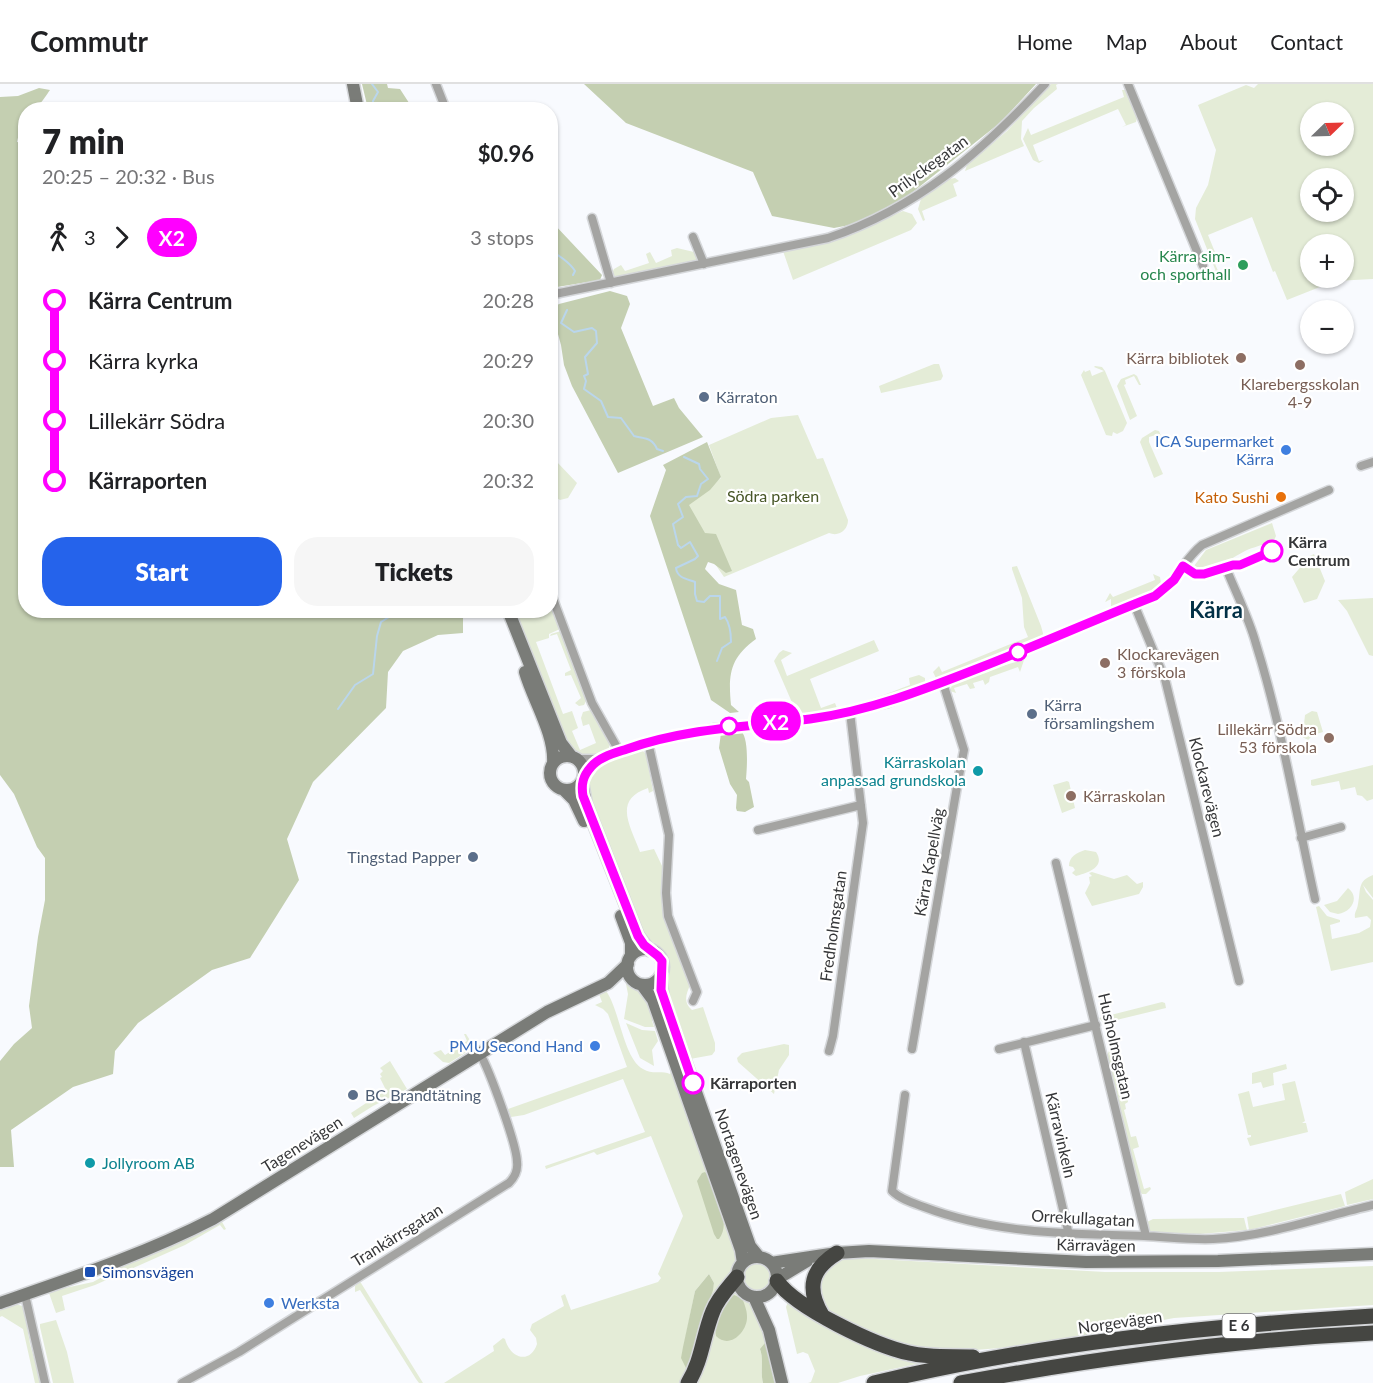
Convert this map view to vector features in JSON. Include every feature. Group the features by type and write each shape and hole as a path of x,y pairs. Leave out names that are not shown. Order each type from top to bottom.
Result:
{"highway":[{"path":"822,1315 812,1287 823,1263 837,1253"},
{"path":"688,1383 698,1363 712,1312 740,1270"},
{"path":"774,1284 822,1315 860,1334 908,1353 937,1357 1006,1357"},
{"name":"Norgevägen","path":"874,1383 1006,1357 1160,1334 1373,1316"},
{"name":"E 6","path":"961,1383 1088,1362 1245,1343 1373,1333"},
{"path":"1008,1383 1088,1362"}],"street":[{"path":"353,84 356,102"},
{"path":"436,84 443,102"},
{"name":"Prilyckegatan","path":"558,293 828,238 880,218 925,191 997,134 1045,84"},
{"path":"1128,84 1203,266"},
{"path":"592,218 610,283"},
{"path":"693,237 704,264"},
{"path":"1361,466 1373,462"},
{"path":"564,790 574,789 591,766 600,759 648,742 715,728 850,712 888,703 943,682 1161,592 1202,545 1329,490"},
{"path":"1183,566 1195,574 1226,568 1256,644 1315,899"},
{"name":"Klockarevägen","path":"1134,604 1165,679 1239,981"},
{"path":"558,612 592,703 618,751"},
{"name":"Nortagenevägen","path":"511,618 561,743 583,766 586,804 638,936 662,961 660,977 663,998 750,1246 776,1270 769,1330"},
{"name":"Nortagenevägen","path":"517,636 531,692 552,746 551,780 564,790 579,809 629,935 628,974 653,1000 738,1240 741,1288 754,1297 769,1330 782,1383"},
{"name":"Kärra Kapellväg","path":"912,1049 964,755 943,682"},
{"name":"Fredholmsgatan","path":"829,1051 863,823 850,712"},
{"path":"648,742 669,835 666,893 668,916 697,992 693,1001"},
{"path":"553,763 561,757 600,759"},
{"path":"758,830 861,806"},
{"path":"1301,838 1341,827"},
{"name":"Husholmsgatan","path":"1056,863 1146,1236"},
{"path":"629,960 639,951 649,950"},
{"name":"Tagenevägen","path":"0,1303 134,1256 213,1219 547,1012 608,983 629,960"},
{"path":"638,983 652,984 660,977"},
{"name":"Tagenevägen","path":"608,983 638,983"},
{"path":"999,1048 1096,1025"},
{"name":"Kärravinkeln","path":"1024,1042 1069,1234"},
{"name":"Trankärrsgatan","path":"182,1383 239,1352 509,1183 517,1168 515,1150 480,1054"},
{"name":"Orrekullagatan","path":"905,1095 892,1191 940,1213 960,1219 1002,1228 1069,1234 1212,1239 1252,1234 1373,1204"},
{"name":"Kärravägen","path":"765,1260 837,1253 890,1251 1065,1262 1138,1263 1373,1254"},
{"name":"Kärravägen","path":"774,1284 788,1271 818,1256"},
{"path":"740,1270 750,1258 765,1260"},
{"path":"754,1297 774,1284"},
{"path":"25,1295 45,1383"}],"green space":[{"path":"362,84 387,84 388,88 400,89 408,102 366,102"},
{"path":"584,84 1036,84 1001,122 909,195 871,221 834,228 772,216 753,172 626,123"},
{"path":"1051,84 1058,84 1057,89 1022,121 1021,139 1024,146 965,171 967,165 1007,131"},
{"path":"1258,84 1373,84 1373,279 1354,280 1354,234 1300,234 1300,288 1317,288 1287,300 1275,271 1273,272 1252,217 1208,235 1217,257 1213,259 1221,278 1219,279 1195,219 1196,208 1208,185 1216,150 1198,105 1246,85 1254,88"},
{"path":"39,88 50,90 41,102 18,102 18,618 463,618 463,633 438,635 403,651 388,672 386,708 313,782 287,839 299,880 250,958 212,970 138,1023 115,1051 113,1074 73,1087 11,1130 14,1167 0,1167 0,1061 32,1028 29,1006 45,900 45,858 37,847 14,794 0,775 0,97 18,96"},
{"path":"1122,90 1125,90 1137,118 1136,122 1122,127 1126,125 1118,109 1033,145 1039,161 1044,160 1039,163 1033,160 1023,139 1028,128 1031,135 1124,97"},
{"path":"955,178 959,181 953,184 957,196 922,211 925,220 923,221 918,209 921,199 949,179"},
{"path":"903,211 912,214 917,223 911,230 793,280 783,251 848,235"},
{"path":"558,228 602,275 600,280 558,287"},
{"path":"677,248 694,252 698,260 616,278 612,273 621,265 625,271 649,263 646,254 650,252 656,263 672,256 671,250"},
{"path":"610,291 627,296 630,304 621,328 653,406 674,398 679,408 703,437 618,473 572,386 564,365 558,334 559,304"},
{"path":"939,364 943,376 941,380 881,393 879,386"},
{"path":"1095,366 1102,367 1105,371 1127,423 1123,431 1117,434 1113,432 1112,436 1106,435 1081,375 1084,370 1085,372 1090,370 1092,376 1104,371"},
{"path":"1134,374 1141,385 1134,376 1125,380 1124,385 1137,416 1130,420 1117,386 1121,379"},
{"name":"Södra parken","path":"798,415 817,459 823,458 848,520 846,527 842,532 829,533 724,577 711,558 685,506 721,478 709,445 771,418"},
{"path":"1155,430 1159,431 1161,436 1159,434 1149,437 1149,442 1163,474 1154,478 1140,442 1142,438"},
{"path":"707,442 721,477 710,490 689,505 705,533 716,534 732,571 726,573 708,562 705,569 719,584 736,590 742,625 753,629 756,639 741,653 733,668 730,684 731,705 739,712 730,713 711,700 650,516 666,470 663,465"},
{"path":"558,463 577,483 568,498 558,498"},
{"path":"1272,523 1276,536 1273,542 1248,550 1213,567 1206,569 1194,566 1206,550"},
{"path":"1314,554 1325,581 1317,599 1304,603 1292,577"},
{"path":"1017,566 1044,637 939,679 936,678 933,672 939,666 942,672 1028,637 1024,627 1022,598 1012,569"},
{"path":"1153,574 1160,577 1161,584 1156,590 1111,607 1111,599 1105,602 1110,593 1113,597 1155,580"},
{"path":"1373,598 1373,656 1369,655 1347,611 1338,600"},
{"path":"517,618 556,618 560,629 549,634 549,638 536,642 563,714 572,711 578,728 572,731 580,750 596,743 589,724 583,726 581,718 583,712 591,710 610,744 608,751 593,756 583,756 568,749"},
{"path":"561,631 587,699 584,705 579,706 575,703 581,698 571,675 565,676 565,673 571,670 557,634 550,636"},
{"path":"874,640 879,651 810,679 821,708 835,703 837,708 874,698 910,685 909,678 919,675 925,678 925,684 896,696 845,709 797,714 774,661 779,653 783,650 792,653 781,660 787,676"},
{"path":"1024,660 1020,672 1018,667 990,677 989,682 985,685 983,680 973,683 975,688 970,689 967,684 954,688 956,693 950,691 952,685 987,670"},
{"path":"1312,711 1317,712 1323,732 1313,735 1308,740 1299,735 1305,715"},
{"path":"741,731 745,740 746,779 749,782 754,807 745,812 737,811 737,795 730,784 719,748 721,733"},
{"path":"641,749 646,754 653,791 649,793 648,788 637,793 630,800 627,807 629,824 640,852 654,849 663,868 661,891 664,910 690,985 686,1001 692,1010 703,1007 715,1043 715,1051 712,1055 690,1059 664,991 664,960 645,938 596,821 586,779 596,767 603,763"},
{"path":"1373,765 1373,799 1367,801 1357,795 1355,787 1341,790 1339,781 1311,785 1311,780"},
{"path":"1067,781 1075,808 1062,813 1053,785"},
{"path":"1085,850 1096,852 1099,862 1090,871 1076,876 1072,873 1075,870 1073,867 1069,866 1070,860"},
{"path":"1089,873 1114,879 1127,875 1137,884 1143,882 1143,887 1139,894 1092,906 1085,893 1090,883 1089,877 1092,876"},
{"path":"1373,875 1373,898 1363,885 1373,900 1373,962 1331,971 1316,907 1319,906 1327,916 1340,920 1330,925 1332,939 1359,933 1370,927 1371,920 1367,916 1355,918 1355,916 1362,883"},
{"path":"1348,888 1352,892 1353,904 1343,913 1330,912 1324,905 1337,901"},
{"path":"626,984 637,988 645,996 655,1019 652,1021 654,1027 645,1027 624,1019 628,994"},
{"path":"606,991 611,999 626,1044 636,1063 650,1072 670,1074 674,1070 738,1249 735,1270 704,1322 714,1283 709,1274 695,1291 682,1355 689,1369 682,1383 444,1383 494,1351 493,1346 503,1338 515,1354 525,1357 530,1355 537,1344 530,1330 532,1324 564,1306 561,1296 565,1294 571,1310 658,1282 661,1278 658,1274 683,1216 651,1136 597,1155 594,1152 546,1169 545,1166 645,1132 623,1079 524,1115 511,1117 508,1109 627,1067 608,1014 595,1005 602,1002 599,994"},
{"path":"1165,1003 1166,1008 1104,1023 1099,1018"},
{"path":"626,1023 642,1030 655,1031 658,1041 652,1050 654,1066 640,1058"},
{"path":"464,1034 471,1042 470,1050 449,1063 443,1062 433,1053 441,1050 445,1055 467,1041"},
{"path":"784,1044 789,1045 789,1055 779,1070 774,1094 738,1062 737,1058 742,1053"},
{"path":"1109,1051 1115,1051 1117,1056 1111,1058 1121,1097 1127,1096 1128,1102 1124,1110 1131,1137 1136,1136 1139,1147 1133,1149 1144,1189 1150,1187 1151,1189 1146,1194 1140,1191 1107,1056"},
{"path":"390,1061 407,1089 354,1118 351,1113 386,1090 380,1078 383,1071 380,1068"},
{"path":"1286,1064 1287,1069 1273,1073 1274,1085 1263,1088 1261,1082 1252,1084 1252,1073"},
{"path":"1295,1081 1305,1121 1302,1123 1306,1123 1308,1132 1250,1146 1247,1138 1251,1135 1248,1135 1238,1094 1249,1091 1253,1107 1285,1100 1282,1084"},
{"path":"705,1172 709,1176 723,1216 723,1232 719,1239 714,1234 697,1181"},
{"path":"1373,1179 1373,1199 1347,1205 1345,1192"},
{"path":"1341,1194 1345,1206 1249,1230 1247,1217"},
{"path":"1244,1218 1247,1230 1200,1234 1155,1233 1150,1231 1147,1222 1153,1219"},
{"path":"221,1220 226,1229 224,1230 220,1225 185,1245 95,1285 62,1296 65,1310 56,1313 49,1293 51,1291 93,1282 122,1266 178,1243"},
{"path":"857,1258 1105,1272 1219,1272 1373,1266 1373,1305 1174,1318 1081,1336 1000,1348 951,1352 903,1345 844,1320 827,1310 819,1298 818,1284 824,1271 839,1260"},
{"path":"757,1264 766,1268 770,1277 766,1286 757,1290 748,1286 744,1277 748,1268"},
{"path":"709,1274 714,1283 713,1290 689,1369 686,1368 681,1358 683,1347 695,1291"},
{"path":"360,1282 423,1383 419,1383 416,1379 360,1290 355,1292 355,1286"},
{"path":"737,1288 750,1301 763,1327 773,1365 760,1349 763,1383 694,1383 718,1309"},
{"path":"734,1295 742,1298 747,1322 737,1337 727,1341 721,1340 716,1336 717,1318 721,1307"},
{"path":"789,1299 930,1361 838,1383 808,1383 811,1382 815,1371 808,1354 803,1352 797,1354 786,1307"},
{"path":"16,1304 22,1306 25,1314 30,1344 41,1383 35,1383 23,1329 2,1316 0,1317 0,1310"},
{"path":"56,1320 74,1383 53,1383 40,1324"},
{"path":"765,1343 777,1383 763,1383 760,1349"}],"waterway":[{"path":"372,84 378,92 373,102"},
{"path":"558,255 575,271 573,275"},
{"path":"567,310 561,323 574,332 592,328 596,331 597,343 585,357 588,374 584,376 586,381 584,389 601,401 608,417 621,418 634,436 650,440 657,449 663,451"},
{"path":"684,457 699,464 708,479 701,484 697,496 686,497 678,504 683,517 673,524 678,545 681,548 690,542 698,556 676,568 680,576 695,582 697,601 704,602 710,596 720,596 720,619 725,617 727,620 731,642 722,648 717,661"},
{"path":"338,709 355,685 373,674 377,636 381,622 387,618"}],"bus line":[{"name":"X2","path":"693,1083 661,990 662,961 644,945 638,936 583,796 582,782 591,766 618,751 667,737 715,728 813,718 888,703 1155,596 1174,580 1183,566 1195,574 1204,574 1240,565 1272,551"}],"place":[{"name":"Kärra sim- och sporthall","path":"1243,265"},
{"name":"Kärra bibliotek","path":"1241,358"},
{"name":"Klarebergsskolan 4-9","path":"1300,365"},
{"name":"Kärraton","path":"704,397"},
{"name":"ICA Supermarket Kärra","path":"1286,450"},
{"name":"Kato Sushi","path":"1281,497"},
{"name":"Kärra Centrum","path":"1272,551"},
{"name":"Klockarevägen 3 förskola","path":"1105,663"},
{"name":"Kärra församlingshem","path":"1032,714"},
{"name":"Lillekärr Södra 53 förskola","path":"1329,738"},
{"name":"Kärraskolan anpassad grundskola","path":"978,771"},
{"name":"Kärraskolan","path":"1071,796"},
{"name":"Tingstad Papper","path":"473,857"},
{"name":"PMU Second Hand","path":"595,1046"},
{"name":"Kärraporten","path":"693,1083"},
{"name":"BC Brandtätning","path":"353,1095"},
{"name":"Jollyroom AB","path":"90,1163"},
{"name":"Simonsvägen","path":"90,1272"},
{"name":"Werksta","path":"269,1303"}],"district":[{"name":"Kärra","path":"1216,610"}]}
